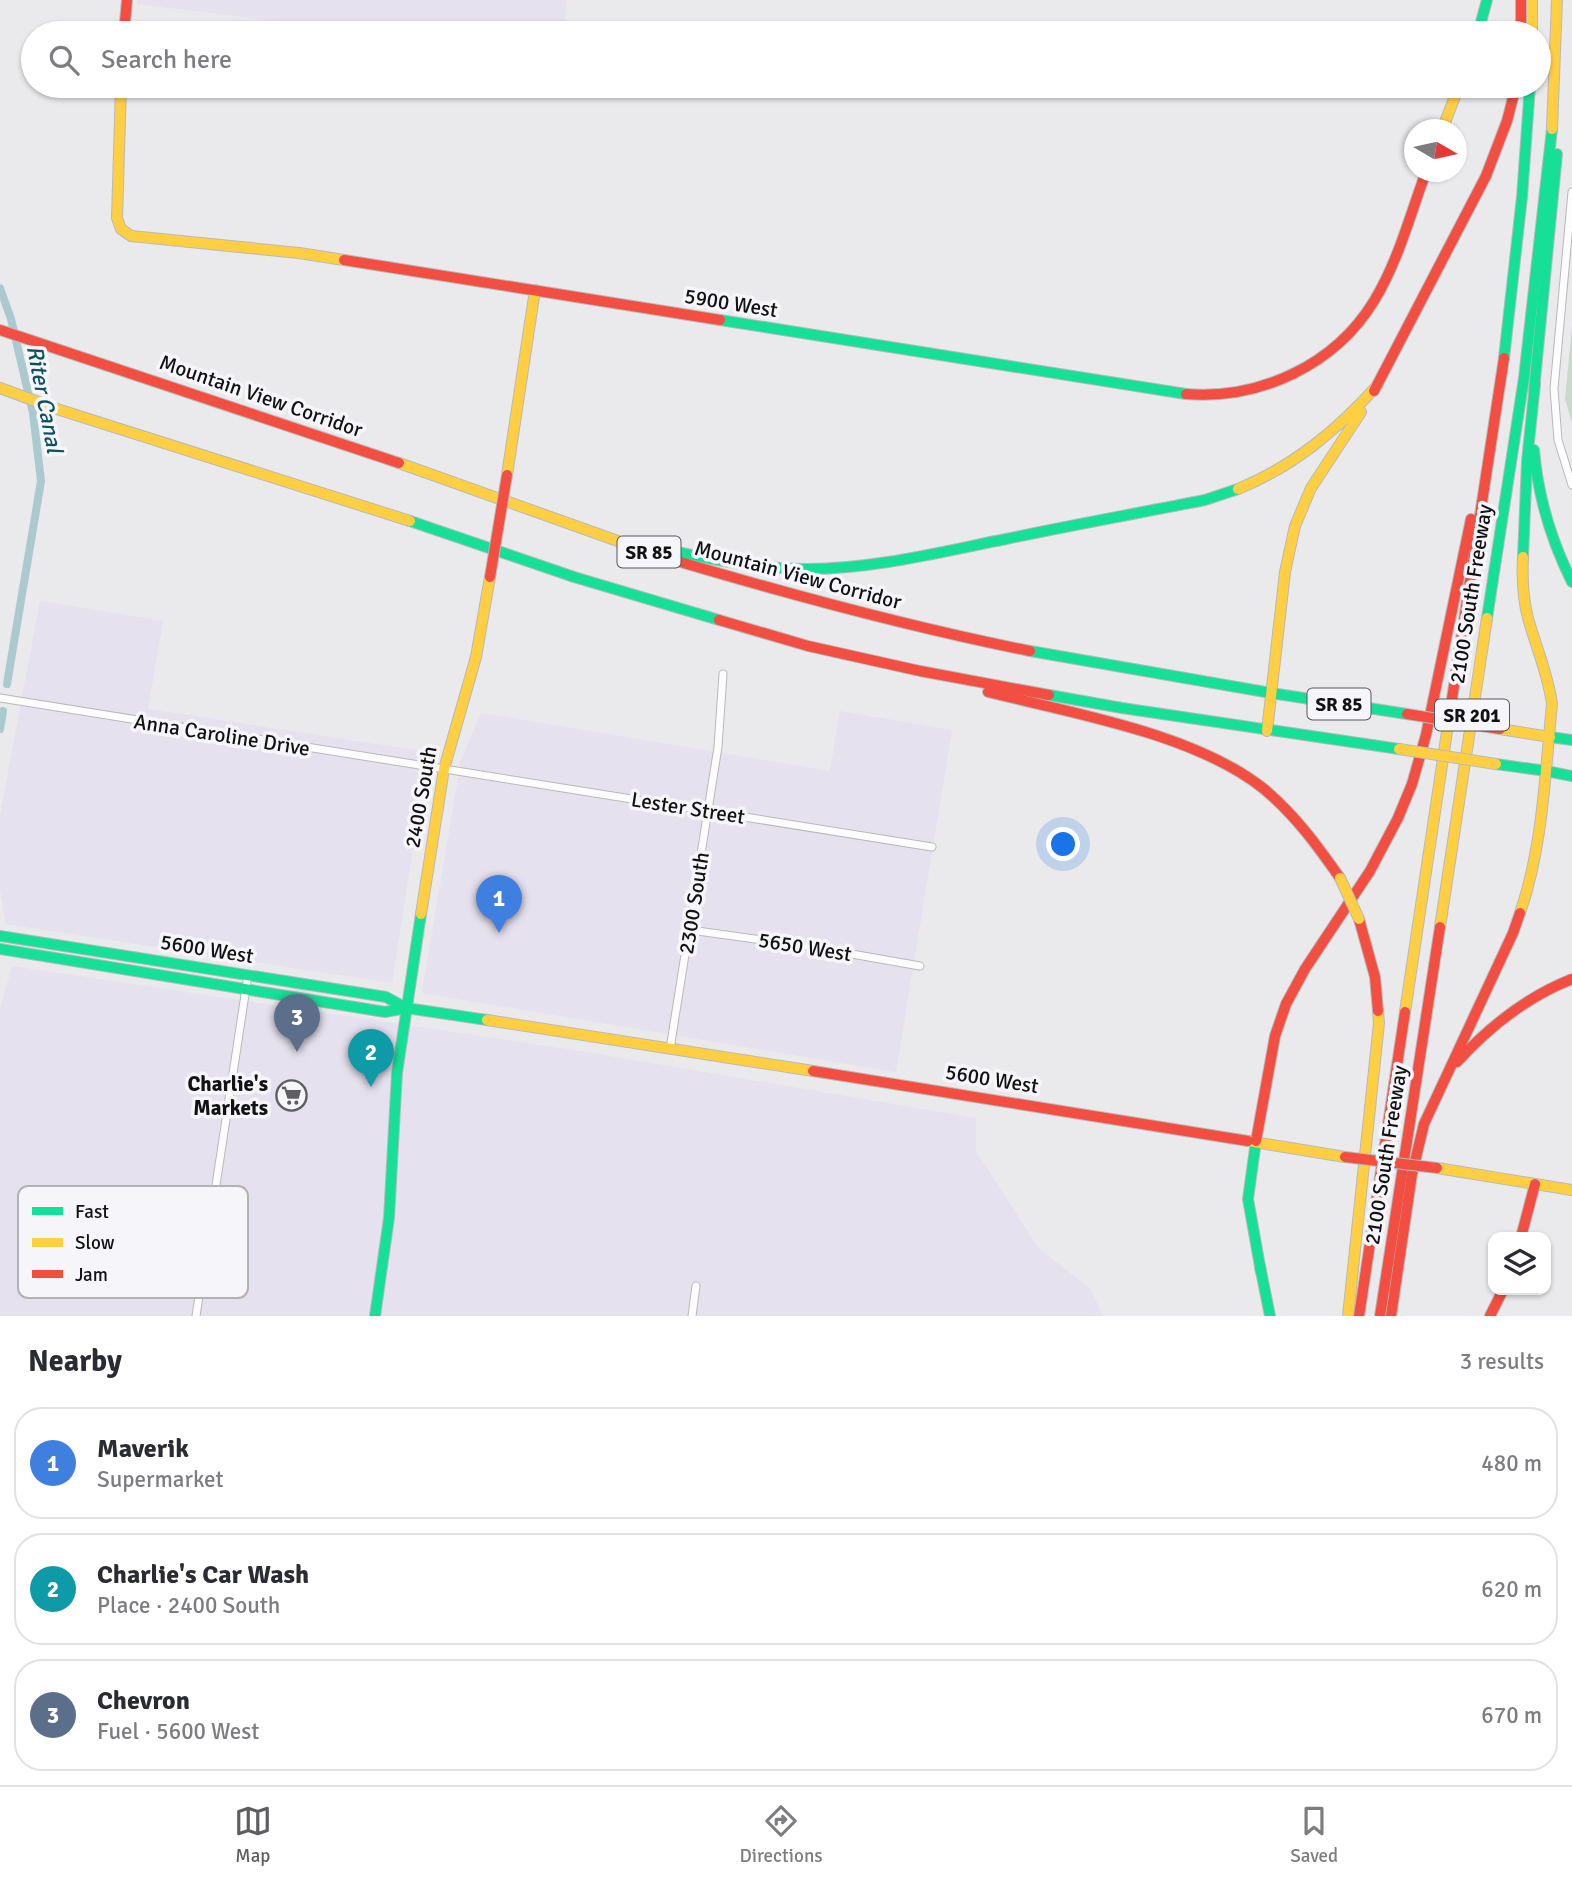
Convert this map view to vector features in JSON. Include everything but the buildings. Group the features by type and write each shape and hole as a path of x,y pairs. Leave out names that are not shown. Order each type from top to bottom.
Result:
{"main road":[{"path":"125,21 127,0"},
{"path":"1482,21 1488,0"},
{"path":"1521,0 1521,21"},
{"path":"1532,0 1532,21"},
{"name":"2100 South Freeway","path":"1380,1316 1524,378 1554,112 1557,0"},
{"name":"5900 West","path":"121,98 117,212 121,229 136,237 299,253 1189,394 1212,395 1251,390 1290,376 1328,353 1353,329 1374,300 1422,182"},
{"path":"1447,119 1455,98"},
{"path":"1267,731 1287,561 1299,515 1318,475 1377,386 1486,176 1504,131 1513,98"},
{"name":"2100 South Freeway","path":"1359,1316 1511,298 1529,98"},
{"path":"1391,1316 1415,1156 1430,1109 1513,933 1525,901 1537,849 1552,696 1530,626 1522,575 1527,461 1556,181 1554,112"},
{"name":"2400 South","path":"375,1316 389,1218 396,1090 406,1007 444,769 476,657 535,290"},
{"name":"Mountain View Corridor","path":"0,330 655,555 866,615 1044,654 1572,740"},
{"path":"1535,384 1534,443 1539,492 1552,537 1572,582"},
{"path":"565,522 698,557 753,566 818,569 892,562 1205,500 1237,490 1275,473 1310,452 1377,386"},
{"name":"SR 85","path":"1,388 57,409 443,531 574,577 808,646 1036,693 1267,731 1572,776"},
{"path":"1269,1316 1248,1199 1275,1037 1286,1004 1305,969 1376,860 1401,810 1418,766 1478,484 1493,427"},
{"path":"808,646 1158,735 1199,750 1253,780 1289,811 1323,850 1340,878 1359,919 1375,977 1379,1023 1348,1316"},
{"name":"5600 West","path":"0,936 386,997 406,1007 1256,1140 1345,1157 1437,1168 1572,1190"},
{"name":"5600 West","path":"0,949 385,1012 406,1007"},
{"path":"1443,1082 1467,1051 1508,1013 1535,995 1572,979"},
{"path":"1522,1232 1535,1184"},
{"path":"1490,1316 1500,1295"}],"street":[{"path":"1572,192 1554,389 1557,433 1572,485"},
{"name":"2300 South","path":"670,1049 721,721 723,674"},
{"name":"Anna Caroline Drive","path":"0,698 444,769"},
{"name":"Lester Street","path":"444,769 932,848"},
{"name":"5650 West","path":"690,930 807,946 920,966"},
{"path":"216,1186 247,975"},
{"path":"691,1316 696,1286"},
{"path":"196,1316 199,1298"}],"shaded area":[{"path":"137,0 567,0 564,21 278,21 137,4"},
{"path":"40,601 163,621 148,709 428,752 392,983 6,924 0,890 0,815"},
{"path":"840,711 952,730 896,1072 422,993 461,760 481,713 830,771"},
{"path":"12,966 574,1050 976,1118 976,1151 1039,1249 1090,1288 1103,1316 0,1316 0,1009"}],"green space":[{"path":"1572,326 1572,423 1565,399"}],"waterway":[{"name":"Riter Canal","path":"0,288 11,319 33,413 41,481 7,684"},
{"name":"Riter Canal","path":"0,729 3,711"}],"traffic: fast":[{"path":"1481,21 1487,0"},
{"path":"1504,358 1522,197 1529,98"},
{"path":"1487,618 1524,378 1552,129"},
{"path":"1534,390 1557,154"},
{"path":"720,320 1186,394"},
{"path":"1523,557 1527,461 1535,384"},
{"path":"1534,450 1547,518 1572,582"},
{"path":"654,546 710,559 767,567 806,569 857,566 932,554 1205,500 1238,489"},
{"path":"410,521 574,577 719,620"},
{"path":"1030,651 1407,714"},
{"path":"1049,695 1399,749"},
{"path":"1550,737 1572,740"},
{"path":"1496,764 1546,771"},
{"path":"1546,771 1572,776"},
{"path":"375,1316 389,1218 397,1073 421,914"},
{"path":"0,936 386,997 406,1008 487,1020"},
{"path":"0,949 385,1012 406,1008"},
{"path":"1256,1141 1248,1199 1261,1272"},
{"path":"1260,1266 1270,1316"}],"traffic: slow":[{"path":"1532,0 1532,21"},
{"path":"1552,129 1557,0"},
{"path":"121,98 117,218 121,229 131,236 344,260"},
{"path":"1446,119 1454,98"},
{"path":"507,475 535,290"},
{"path":"1238,489 1278,469 1314,445 1377,386"},
{"path":"0,388 57,409 410,521"},
{"path":"1267,731 1285,572 1295,526 1311,488 1361,412"},
{"path":"399,463 657,555"},
{"path":"1520,913 1538,836 1552,704 1545,671 1526,611 1523,557"},
{"path":"421,914 444,769 476,657 490,577"},
{"path":"1440,927 1487,618"},
{"path":"1405,1012 1448,725"},
{"path":"1500,729 1550,737"},
{"path":"1399,749 1496,764"},
{"path":"1340,878 1359,919"},
{"path":"1348,1316 1379,1023 1378,1011"},
{"path":"487,1020 813,1071"},
{"path":"1248,1141 1345,1157"},
{"path":"1437,1168 1572,1190"}],"traffic: jam":[{"path":"125,21 127,0"},
{"path":"1521,0 1521,21"},
{"path":"1374,391 1486,176 1513,98"},
{"path":"1186,394 1241,391 1268,384 1293,374 1339,343 1358,324 1382,286 1397,254 1422,182"},
{"path":"344,260 720,320"},
{"path":"0,330 399,463"},
{"path":"1448,725 1504,358"},
{"path":"490,577 507,475"},
{"path":"1256,1141 1275,1036 1286,1004 1305,969 1370,871 1398,818 1412,784 1426,735 1471,519"},
{"path":"657,555 842,608 1030,651"},
{"path":"719,620 808,646 920,671 1049,695"},
{"path":"988,692 1132,728 1204,754 1236,770 1264,789 1286,809 1340,878"},
{"path":"1407,714 1500,729"},
{"path":"1391,1316 1412,1174 1424,1124 1520,913"},
{"path":"1359,919 1375,977 1378,1011"},
{"path":"1380,1316 1440,927"},
{"path":"1457,1062 1482,1036 1510,1014 1539,995 1572,979"},
{"path":"1359,1316 1405,1012"},
{"path":"813,1071 1248,1141"},
{"path":"1345,1157 1437,1168"},
{"path":"1522,1232 1535,1184"},
{"path":"1490,1316 1500,1295"}],"place":[{"name":"Maverik","path":"499,933"},
{"name":"Chevron","path":"297,1052"},
{"name":"Charlie's Car Wash","path":"371,1087"},
{"name":"Charlie's Markets","path":"291,1096"}]}
